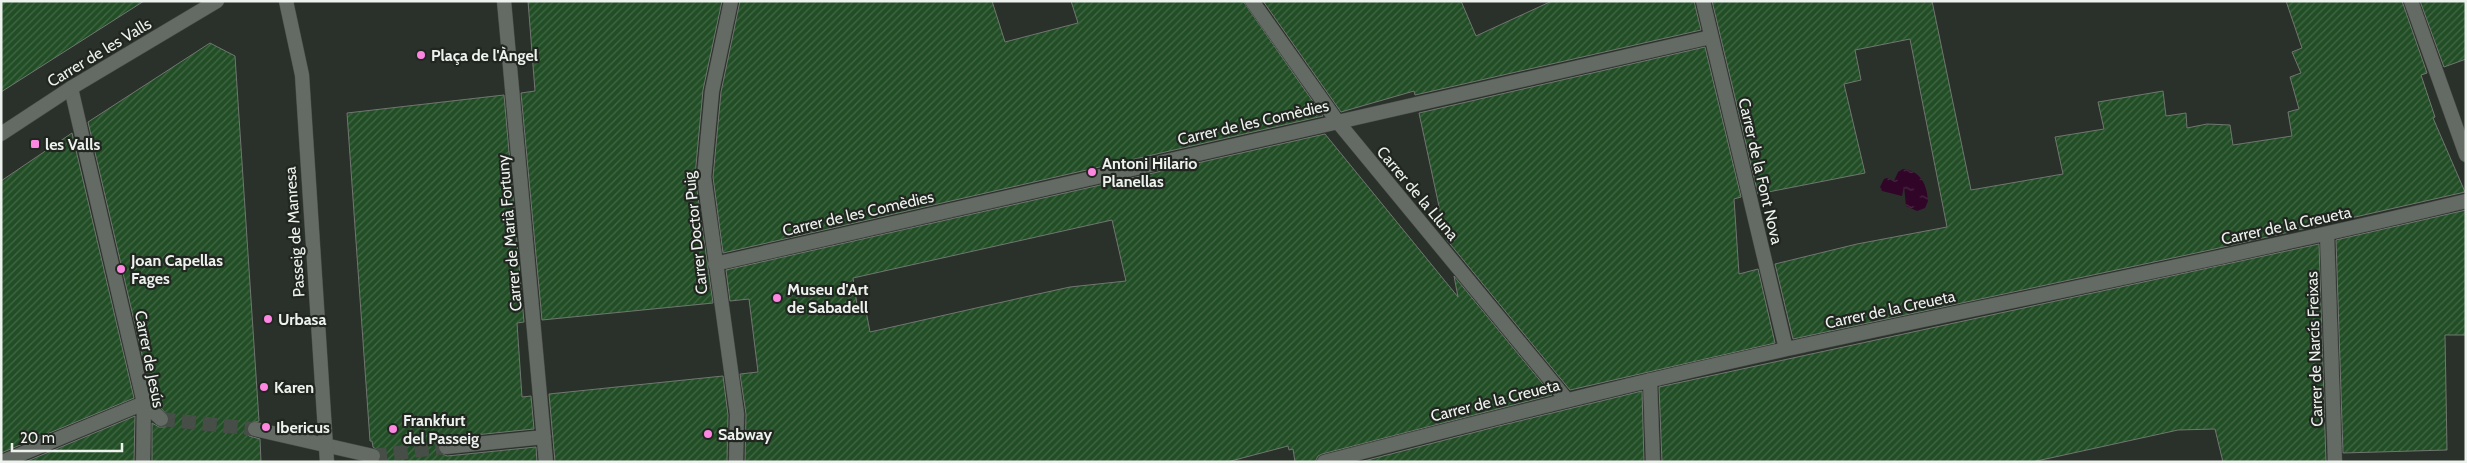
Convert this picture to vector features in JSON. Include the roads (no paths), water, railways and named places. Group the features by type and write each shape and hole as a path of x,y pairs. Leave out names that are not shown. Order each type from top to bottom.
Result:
{"street":[{"name":"Carrer de les Valls","path":"1,134 71,88 217,1"},
{"name":"Passeig de Manresa","path":"286,1 302,75 327,462"},
{"name":"Carrer de Marià Fortuny","path":"504,1 546,462"},
{"name":"Carrer Doctor Puig","path":"731,1 712,90 704,177 737,414 736,462"},
{"name":"Carrer de la Lluna","path":"1252,1 1336,121 1567,400"},
{"name":"Carrer de la Font Nova","path":"1703,1 1786,349"},
{"path":"2411,1 2466,154"},
{"name":"Carrer de les Comèdies","path":"715,264 1711,37"},
{"name":"Carrer de Jesús","path":"71,88 144,403 143,462"},
{"name":"Carrer de la Creueta","path":"1324,462 1650,380 1786,349 2328,234 2466,201"},
{"name":"Carrer de Narcís Freixas","path":"2328,234 2335,462"},
{"path":"1650,380 1653,462"},
{"path":"2,462 144,403 161,419"},
{"path":"256,429 373,456"},
{"path":"446,447 544,437"}],"water":[{"path":"1903,169 1909,170 1922,180 1928,201 1925,208 1917,211 1906,206 1904,186 1902,196 1882,191 1880,187 1884,179 1887,178 1894,181 1898,172"}],"tunnel":[{"path":"161,419 255,429"},
{"path":"373,456 446,447"}],"place":[{"name":"Plaça de l'Àngel","path":"421,55"},
{"name":"les Valls","path":"35,144"},
{"name":"Antoni Hilario Planellas","path":"1092,172"},
{"name":"Joan Capellas Fages","path":"121,269"},
{"name":"Museu d'Art de Sabadell","path":"777,298"},
{"name":"Urbasa","path":"268,319"},
{"name":"Karen","path":"264,387"},
{"name":"Ibericus","path":"266,427"},
{"name":"Frankfurt del Passeig","path":"393,429"},
{"name":"Sabway","path":"708,434"}]}
